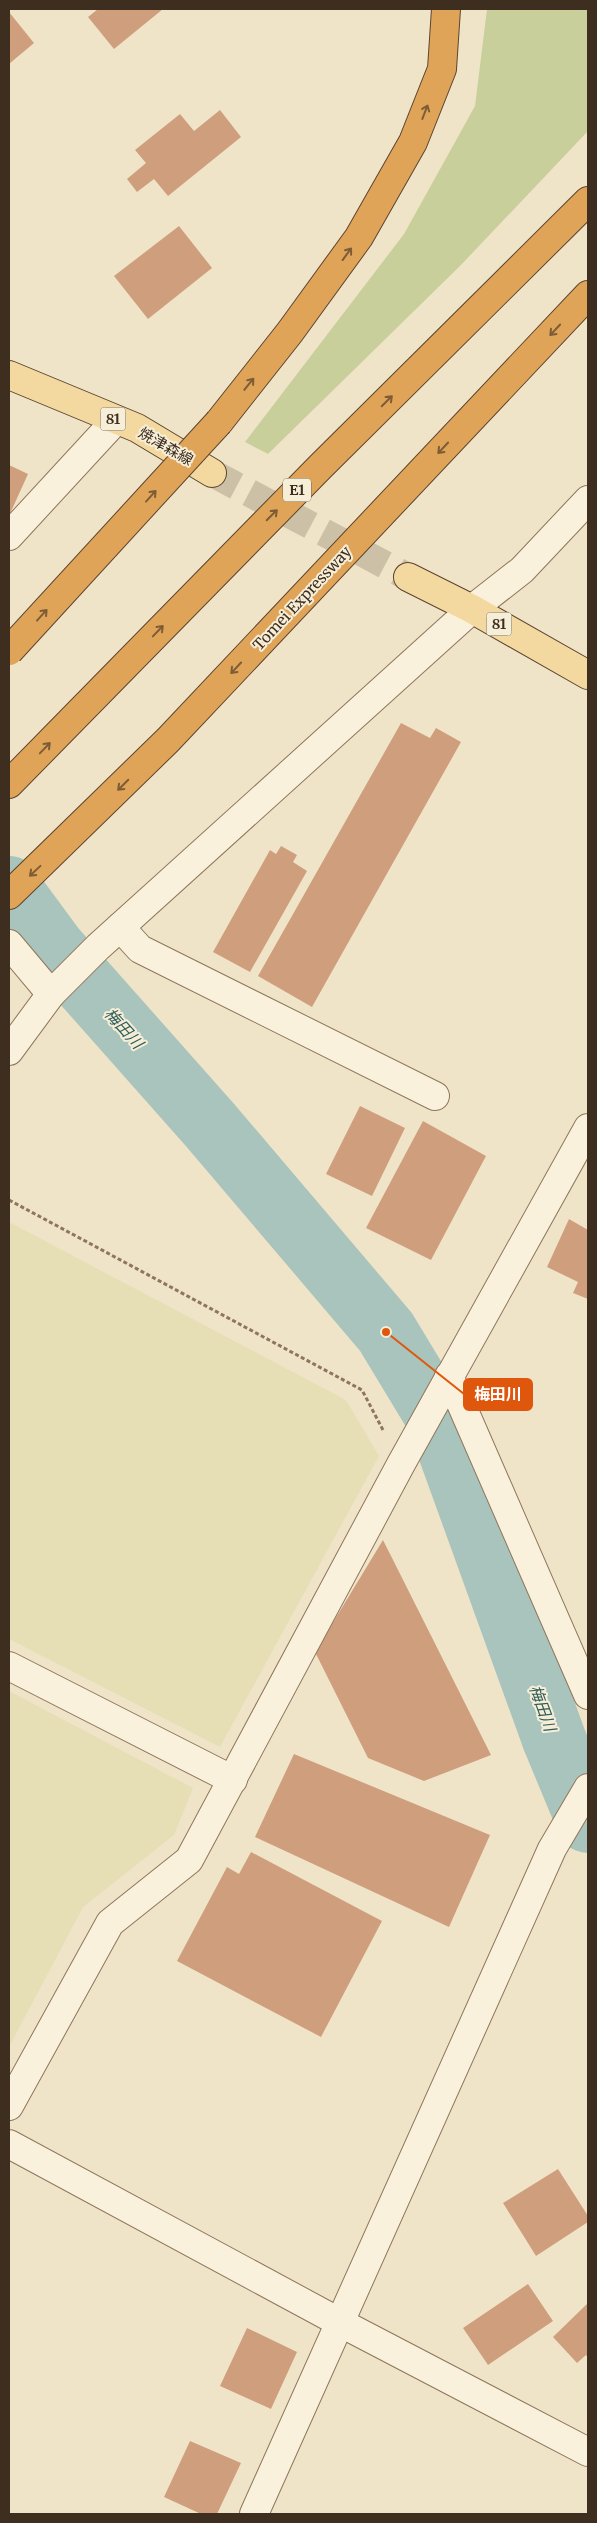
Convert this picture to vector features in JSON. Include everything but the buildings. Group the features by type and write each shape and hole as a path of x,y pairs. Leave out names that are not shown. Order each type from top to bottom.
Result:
{"highway":[{"path":"9,651 219,422 290,332 359,237 413,142 442,68 446,9"},
{"name":"E1","path":"10,784 320,466 588,201"},
{"name":"Tomei Expressway","path":"9,895 168,740 588,295"}],"main road":[{"name":"焼津森線","path":"9,375 137,428 212,473"},
{"name":"81","path":"408,577 472,609 588,675"}],"street":[{"path":"9,536 116,420"},
{"path":"9,1051 52,994 98,947 472,609 522,570 588,500"},
{"path":"120,927 140,949 435,1096"},
{"path":"9,944 52,994"},
{"path":"9,2106 110,1923 189,1860 401,1464 588,1128"},
{"path":"449,1376 588,1695"},
{"path":"9,1666 233,1780"},
{"path":"254,2514 552,1848 588,1788"},
{"path":"9,2144 339,2322 588,2452"}],"path":[{"path":"9,1200 362,1390 401,1464"}],"shaded area":[{"path":"9,1222 346,1400 379,1456 220,1747 9,1639"},
{"path":"9,1691 193,1788 174,1835 83,1907 9,2047"}],"green space":[{"path":"487,9 588,9 588,131 460,266 268,454 245,442 404,234 475,106"}],"waterway":[{"name":"梅田川","path":"9,888 54,949 210,1125 386,1332 438,1418 554,1739 588,1821"}],"tunnel":[{"path":"212,473 408,577"}],"place":[{"name":"梅田川","path":"386,1332"}]}
